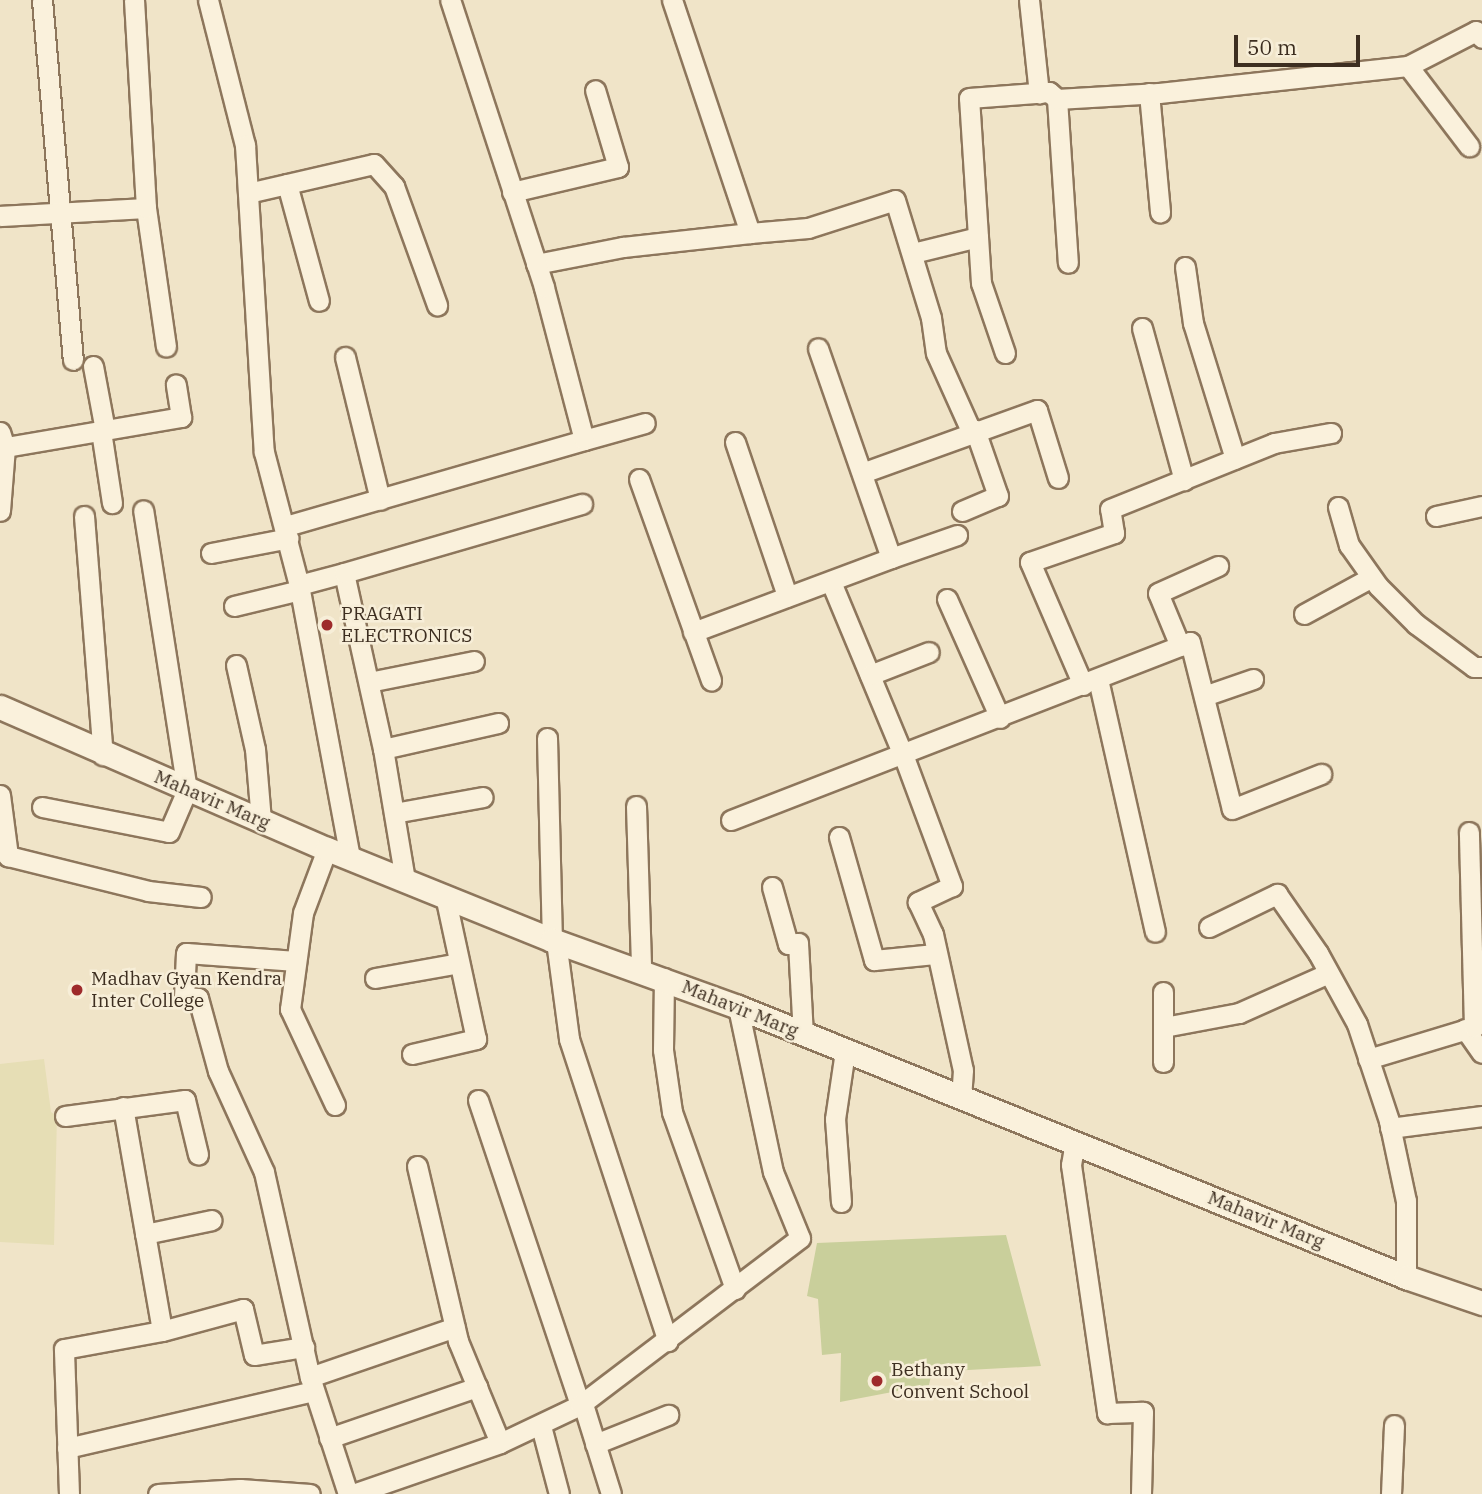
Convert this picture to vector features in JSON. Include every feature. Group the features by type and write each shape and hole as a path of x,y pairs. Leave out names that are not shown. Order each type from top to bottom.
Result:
{"street":[{"path":"42,0 57,215 73,360"},
{"path":"134,0 146,208 166,347"},
{"path":"208,0 245,145 264,452 300,588 350,858"},
{"path":"450,0 536,264 584,440"},
{"path":"672,0 750,233"},
{"path":"1029,0 1048,96 1068,263"},
{"path":"1005,353 981,283 969,98 1149,93 1408,66 1480,31"},
{"path":"1408,66 1469,146"},
{"path":"512,192 618,167 595,90"},
{"path":"1149,93 1160,212"},
{"path":"248,193 374,164 394,186 437,305"},
{"path":"287,184 319,301"},
{"path":"536,264 623,247 808,228 895,200 913,253 936,354 973,431 998,496 962,511"},
{"path":"0,216 57,215 146,208"},
{"path":"913,253 978,237"},
{"path":"1185,267 1193,323 1236,459"},
{"path":"1142,328 1184,480"},
{"path":"818,348 891,558"},
{"path":"345,357 380,500"},
{"path":"93,366 111,503"},
{"path":"0,511 2,442 181,417 176,384"},
{"path":"862,472 1037,410 1058,478"},
{"path":"211,553 287,532 380,500 645,423"},
{"path":"1155,932 1091,682 1030,562 1114,533 1110,509 1274,443 1331,433"},
{"path":"735,442 787,596"},
{"path":"639,480 711,680"},
{"path":"233,606 582,504"},
{"path":"1436,516 1482,506"},
{"path":"1338,507 1349,545 1370,578 1416,624 1474,667 1482,667"},
{"path":"42,807 169,832 187,790 143,510"},
{"path":"84,516 103,755"},
{"path":"693,632 957,535"},
{"path":"1180,646 1158,593 1218,566"},
{"path":"344,573 383,748 405,880"},
{"path":"1304,614 1370,578"},
{"path":"831,582 904,757 952,887 918,902 933,934 935,954 963,1070 961,1097"},
{"path":"947,598 1000,718"},
{"path":"731,820 801,789 904,757 1191,642 1232,809 1321,774"},
{"path":"870,675 929,652"},
{"path":"369,682 474,660"},
{"path":"236,665 255,748 261,821"},
{"path":"1203,696 1253,679"},
{"name":"Mahavir Marg","path":"0,707 103,755 327,849 554,940 738,1007 1406,1277 1482,1303"},
{"path":"383,748 498,723"},
{"path":"547,738 554,940 569,1039 668,1341"},
{"path":"0,795 8,856 148,891 201,897"},
{"path":"394,813 483,797"},
{"path":"636,806 641,970"},
{"path":"1368,1059 1474,1027 1469,832"},
{"path":"839,837 874,960 935,954"},
{"path":"327,849 303,913 290,1009 335,1105"},
{"path":"772,887 788,944 798,943 803,1034"},
{"path":"1209,927 1277,894 1329,973 1357,1024 1390,1128 1406,1201 1406,1277"},
{"path":"412,1054 476,1039 445,896"},
{"path":"296,961 186,953 184,997 198,998 218,1071 264,1172 312,1384 328,1437 351,1494 500,1443 541,1426 582,1404 800,1238 773,1172 738,1007"},
{"path":"375,978 460,963"},
{"path":"1164,1027 1239,1013 1329,973"},
{"path":"664,978 663,1050 672,1112 734,1289"},
{"path":"1163,992 1163,1062"},
{"path":"1465,1029 1482,1053"},
{"path":"841,1202 835,1119 845,1051"},
{"path":"65,1116 185,1100 198,1154"},
{"path":"478,1100 611,1494"},
{"path":"123,1107 162,1331"},
{"path":"1390,1128 1482,1116"},
{"path":"1075,1142 1071,1165 1107,1413 1143,1412 1141,1494"},
{"path":"417,1166 454,1326 500,1443"},
{"path":"145,1234 212,1220"},
{"path":"69,1494 64,1349 162,1331 243,1309 254,1356 304,1348"},
{"path":"66,1448 312,1384 454,1326"},
{"path":"328,1437 477,1387"},
{"path":"595,1444 668,1415"},
{"path":"1391,1494 1394,1425"},
{"path":"541,1426 559,1494"},
{"path":"158,1494 240,1489 310,1494"}],"shaded area":[{"path":"44,1059 51,1112 57,1116 54,1245 0,1242 0,1064"}],"green space":[{"path":"1006,1235 1041,1366 932,1372 929,1385 840,1402 841,1353 822,1355 818,1299 807,1296 817,1243"}],"place":[{"name":"PRAGATI ELECTRONICS","path":"327,625"},
{"name":"Madhav Gyan Kendra Inter College","path":"77,990"},
{"name":"Bethany Convent School","path":"877,1381"}]}
